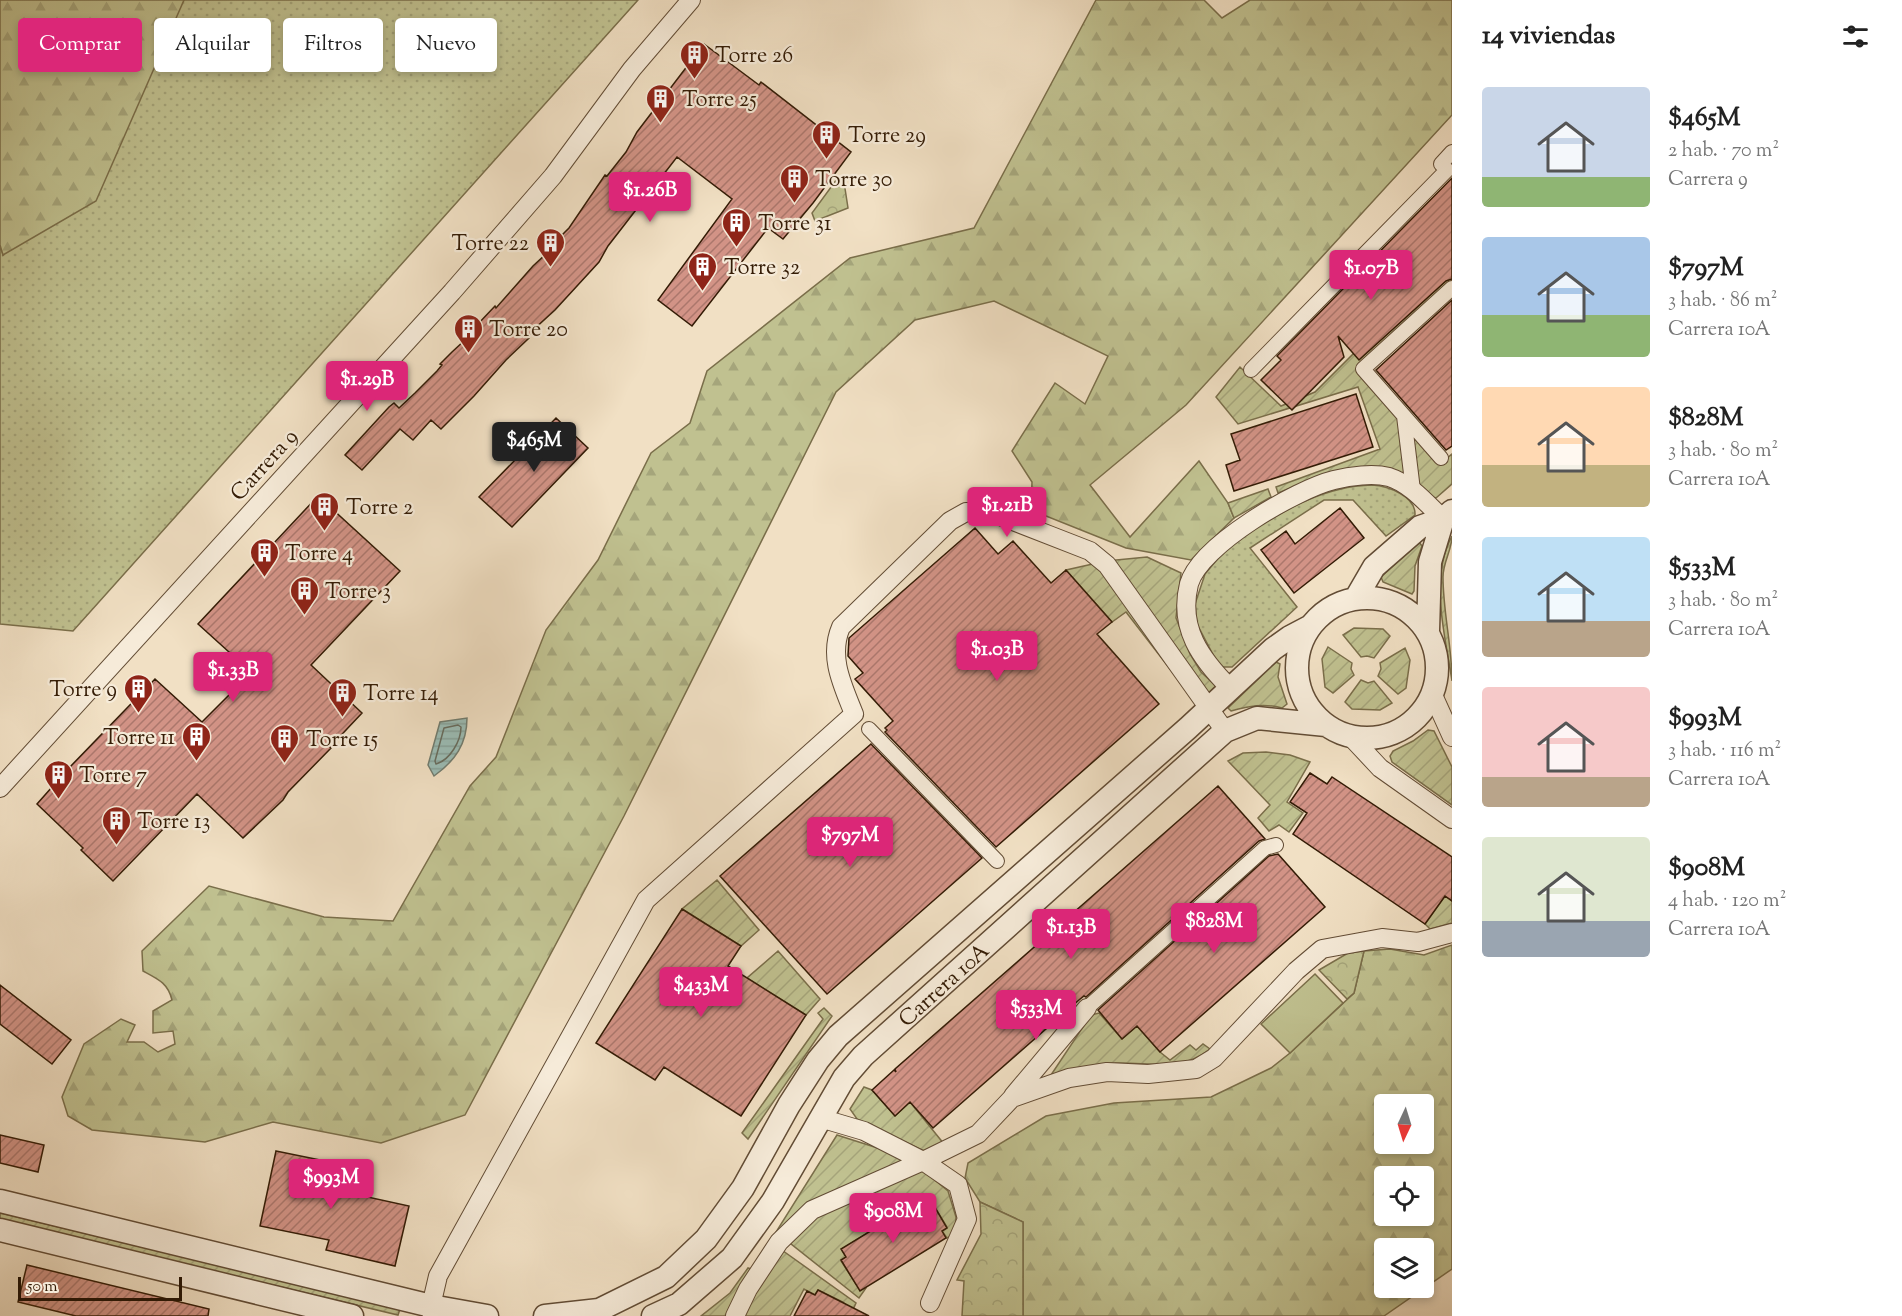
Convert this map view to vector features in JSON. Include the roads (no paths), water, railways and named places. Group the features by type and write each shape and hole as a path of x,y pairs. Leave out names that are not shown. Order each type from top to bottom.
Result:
{"street":[{"name":"Carrera 9","path":"0,788 452,292 553,176 633,69 691,0"},
{"path":"1251,370 1448,170 1441,164 1452,152"},
{"path":"1441,458 1363,369 1452,288"},
{"path":"1404,416 1413,490"},
{"path":"1230,688 1209,667 1196,645 1187,622 1190,582 1202,562 1220,543 1279,504 1334,480 1370,476 1389,477 1413,490 1447,515"},
{"path":"432,1311 438,1276 646,900 854,714 838,674 837,645 841,627 950,521 966,512 995,514 1090,551 1107,565 1225,731"},
{"path":"1356,598 1374,567 1420,527 1447,515"},
{"path":"1351,737 1379,738 1405,728 1425,710 1433,696 1437,684 1437,657 1428,631 1430,562 1447,515"},
{"path":"545,1316 599,1310 666,1277 706,1239 743,1188 789,1105 818,1060 838,1036 1273,649 1309,627 1330,608 1356,598 1383,599 1409,610 1428,631"},
{"path":"1309,627 1298,652 1297,679 1307,705 1326,725 1351,737 1380,768 1452,819"},
{"path":"1433,696 1452,737"},
{"name":"Carrera 10A","path":"653,1316 679,1304 732,1258 773,1201 844,1078 863,1056 1225,731 1257,718 1326,725"},
{"path":"869,729 998,861"},
{"path":"735,1316 748,1289 779,1242 812,1210 978,1134 1012,1098 1087,1008 1265,848 1276,845"},
{"path":"1012,1098 1069,1078 1107,1071 1148,1074 1196,1069 1214,1058 1296,971 1322,949 1382,938 1418,942 1452,933"},
{"path":"820,1118 864,1131 923,1161 958,1185 967,1219 930,1303"},
{"path":"0,1201 432,1311 487,1316"},
{"path":"0,1230 352,1316"}],"water":[{"path":"467,718 462,744 454,758 434,776 428,765 440,722"}],"place":[{"name":"Torre 26","path":"694,80"},
{"name":"Torre 25","path":"661,124"},
{"name":"Torre 29","path":"827,160"},
{"name":"Torre 30","path":"794,204"},
{"name":"Torre 31","path":"737,248"},
{"name":"Torre 22","path":"550,268"},
{"name":"Torre 32","path":"703,292"},
{"name":"Torre 20","path":"468,354"},
{"name":"Torre 2","path":"325,532"},
{"name":"Torre 4","path":"264,578"},
{"name":"Torre 3","path":"304,616"},
{"name":"Torre 9","path":"138,714"},
{"name":"Torre 14","path":"342,718"},
{"name":"Torre 11","path":"196,762"},
{"name":"Torre 15","path":"285,764"},
{"name":"Torre 7","path":"58,800"},
{"name":"Torre 13","path":"116,846"}]}
